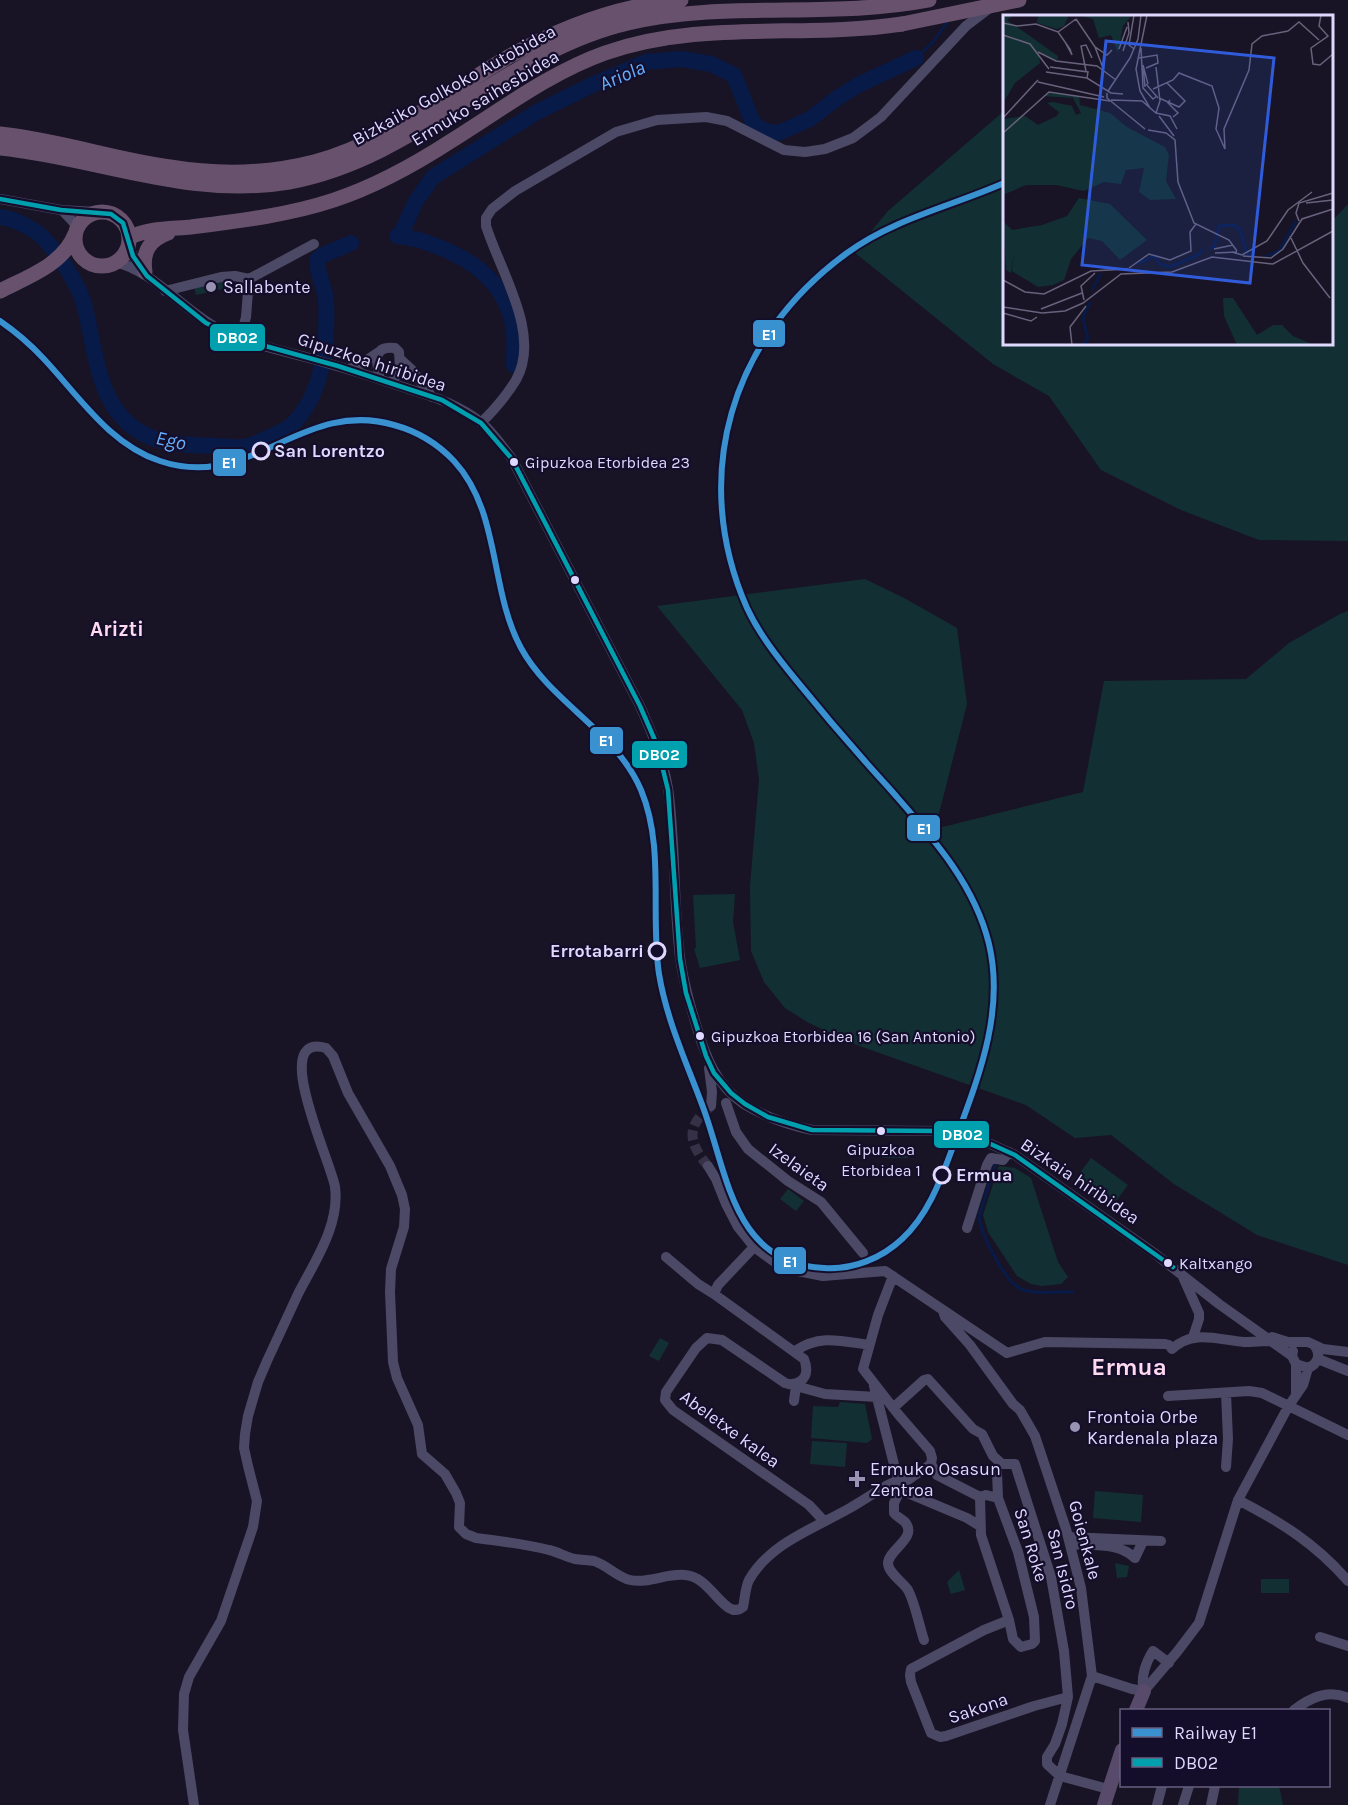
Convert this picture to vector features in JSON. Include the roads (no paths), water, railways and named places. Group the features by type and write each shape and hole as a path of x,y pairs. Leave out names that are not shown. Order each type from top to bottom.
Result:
{"highway":[{"name":"Bizkaiko Golkoko Autobidea","path":"395,136 508,57 545,37 626,9 681,0"},
{"name":"Bizkaiko Golkoko Autobidea","path":"0,148 168,181 238,186 290,182 321,174 551,50 593,33 627,23 668,15 704,12 870,9 930,0"},
{"name":"Ermuko saihesbidea","path":"166,229 295,211 372,185 411,166 520,96 572,67 631,45 663,37 701,33 819,32 868,29 1019,0"},
{"name":"Bizkaiko Golkoko Autobidea","path":"0,134 54,142 170,168 206,171 283,169 351,157"},
{"path":"66,257 82,220 96,212 104,212 166,229"},
{"path":"118,217 123,223 129,241"},
{"path":"146,274 144,255 152,241 171,232 192,227"},
{"path":"0,291 66,257 106,265 121,257 129,241 146,231 166,229"},
{"path":"76,230 78,250 89,262"}],"main road":[{"path":"1136,1709 1144,1691"},
{"path":"1104,1805 1108,1789 1119,1766"}],"street":[{"path":"481,423 516,379 523,356 523,326 519,310 486,226 486,218 492,208 515,191 616,132 657,120 706,117 727,121 784,150 805,152 825,149 853,138 868,128 901,97 966,26 1004,0"},
{"path":"0,199 61,210 96,212"},
{"path":"61,210 76,230"},
{"path":"129,241 133,256 146,274"},
{"path":"165,291 221,277 249,279 314,244"},
{"path":"114,262 125,264 146,274"},
{"name":"Gipuzkoa hiribidea","path":"146,274 206,323 240,339 333,364 433,397 468,413 493,435 512,459 640,706 657,745 668,790 680,959 686,993 706,1056 714,1072 731,1093 745,1104 768,1117 793,1126 812,1130 941,1131"},
{"path":"240,339 246,317 249,279"},
{"path":"348,369 358,366 383,348 395,348 399,352 400,367 392,383"},
{"path":"379,352 377,364 380,379"},
{"path":"400,359 412,370 433,397"},
{"path":"194,1805 183,1730 184,1694 189,1677 221,1621 253,1527 257,1501 244,1448 248,1416 267,1361 326,1237 336,1203 335,1185 330,1165 301,1080 302,1056 307,1048 317,1045 326,1048 333,1056 348,1093 390,1166 402,1195 405,1209 404,1227 391,1269 393,1362 397,1378 418,1425 422,1454 445,1474 456,1493 460,1503 459,1527 466,1534 476,1538 550,1550 574,1559 592,1561 630,1580 685,1575 695,1577 706,1584 726,1608 739,1611 743,1607 748,1582 759,1566 779,1548 823,1520 848,1509 892,1483 908,1480 931,1464 930,1451 893,1408 880,1399 825,1395 794,1385"},
{"path":"706,1056 711,1080 711,1105"},
{"path":"711,1105 718,1098 727,1097 745,1104"},
{"name":"Izelaieta","path":"726,1103 736,1132 748,1149 821,1202 863,1253"},
{"path":"711,1105 745,1104"},
{"name":"Bizkaia hiribidea","path":"962,1134 975,1137 1009,1152 1177,1270 1220,1305 1261,1332"},
{"path":"967,1228 987,1165 991,1158 1003,1160 1009,1152"},
{"path":"708,1166 716,1179 732,1218 754,1247 776,1263 808,1274 832,1275 885,1271 1007,1353 1045,1342 1165,1344 1172,1349 1193,1337 1243,1342 1272,1341"},
{"path":"714,1294 718,1285 754,1247"},
{"path":"666,1257 698,1284 804,1359 807,1369 802,1381 794,1385"},
{"path":"1177,1270 1198,1313 1199,1319 1193,1337"},
{"path":"893,1276 878,1315 863,1369 880,1399 892,1452 898,1483 894,1513 906,1523 907,1528 907,1537 890,1558 889,1566 908,1590 924,1640"},
{"name":"Goienkale","path":"943,1311 945,1317 1020,1410 1030,1426 1053,1485 1081,1588 1092,1676 1050,1805"},
{"path":"1261,1332 1294,1360 1315,1359 1342,1352"},
{"path":"1144,1691 1169,1663 1199,1623 1238,1500 1288,1407 1303,1385 1315,1359 1308,1342 1288,1342 1261,1332"},
{"name":"Abeletxe kalea","path":"794,1385 777,1379 722,1340 711,1337 696,1348 671,1383 665,1400 673,1410 809,1504 823,1520"},
{"path":"795,1351 807,1343 820,1340 869,1345"},
{"path":"1296,1393 1294,1348 1300,1343"},
{"path":"1315,1359 1343,1369"},
{"path":"893,1408 928,1379 973,1429 982,1434 1000,1468 998,1498"},
{"path":"794,1385 794,1401"},
{"path":"1168,1396 1249,1391 1262,1393 1348,1435"},
{"path":"1226,1393 1228,1440 1226,1467"},
{"name":"San Roke","path":"931,1464 938,1475 980,1497 986,1495 998,1498 1014,1541 1033,1612 1035,1641 1021,1647 1015,1643 1009,1620"},
{"name":"San Isidro","path":"1000,1468 1014,1464 1051,1577 1064,1651 1068,1697"},
{"path":"898,1483 905,1491 980,1526"},
{"path":"980,1497 979,1505 982,1516 980,1526 1009,1620"},
{"path":"1238,1500 1295,1532 1344,1574 1348,1581"},
{"path":"1069,1541 1161,1541"},
{"path":"1069,1541 1119,1547 1135,1558 1143,1541"},
{"name":"Sakona","path":"1009,1620 984,1629 911,1669 911,1682 931,1733 936,1736 946,1736 1068,1697"},
{"path":"1320,1637 1348,1646"},
{"path":"1144,1691 1142,1682 1153,1651 1169,1663"},
{"path":"1092,1676 1144,1691"},
{"path":"1295,1709 1308,1700 1326,1694 1348,1698"},
{"path":"1068,1697 1055,1744 1047,1757 1047,1764 1060,1776 1108,1789"},
{"path":"1157,1805 1162,1787"},
{"path":"1183,1805 1188,1787"},
{"path":"1211,1805 1215,1787"}],"waterway":[{"path":"916,58 934,41 949,19"},
{"name":"Ariola","path":"400,236 416,201 433,177 537,112 646,62 682,59 711,64 734,75 753,123 764,131 778,133 810,119 858,85 916,58"},
{"name":"Ego","path":"0,217 19,223 38,233 52,248 68,272 84,304 104,388 121,417 143,434 184,445 244,447 287,429 293,424 312,397 325,350 326,300 317,260 351,243"},
{"name":"Ego","path":"397,236 429,243 459,256 492,282 500,292 511,317 514,336 514,365"},
{"path":"996,1162 979,1217 989,1245 1001,1268 1021,1289 1040,1292 1073,1292"}],"tunnel":[{"path":"708,1166 697,1150 692,1135 696,1121 710,1107"},
{"path":"941,1131 961,1134"}],"rail line":[{"name":"E1","path":"0,321 23,338 110,431 125,443 160,461 192,467 222,465 331,424 361,420 394,425 410,431 434,444 454,461 469,481 480,503 504,601 521,648 549,685 616,751 630,769 641,790 653,834 657,951 663,992 673,1027 739,1212 753,1234 771,1251 794,1263 824,1268 846,1267 876,1257 902,1239 919,1220 937,1187 978,1076 991,1024 994,997 989,944 973,900 949,860 920,823 789,672 769,646 752,618 730,558 722,509 723,460 732,412 749,367 774,325 807,287 865,241 903,222 1003,183"}],"place":[{"name":"Sallabente","path":"211,287"},
{"name":"San Lorentzo","path":"261,451"},
{"name":"Gipuzkoa Etorbidea 23","path":"514,462"},
{"name":"Errotabarri","path":"657,951"},
{"name":"Gipuzkoa Etorbidea 16 (San Antonio)","path":"700,1036"},
{"name":"Gipuzkoa Etorbidea 1","path":"881,1131"},
{"name":"Ermua","path":"942,1175"},
{"name":"Kaltxango","path":"1168,1263"},
{"name":"Frontoia Orbe Kardenala plaza","path":"1075,1427"},
{"name":"Ermuko Osasun Zentroa","path":"857,1479"}],"district":[{"name":"Arizti","path":"117,629"},
{"name":"Ermua","path":"1129,1367"}]}
